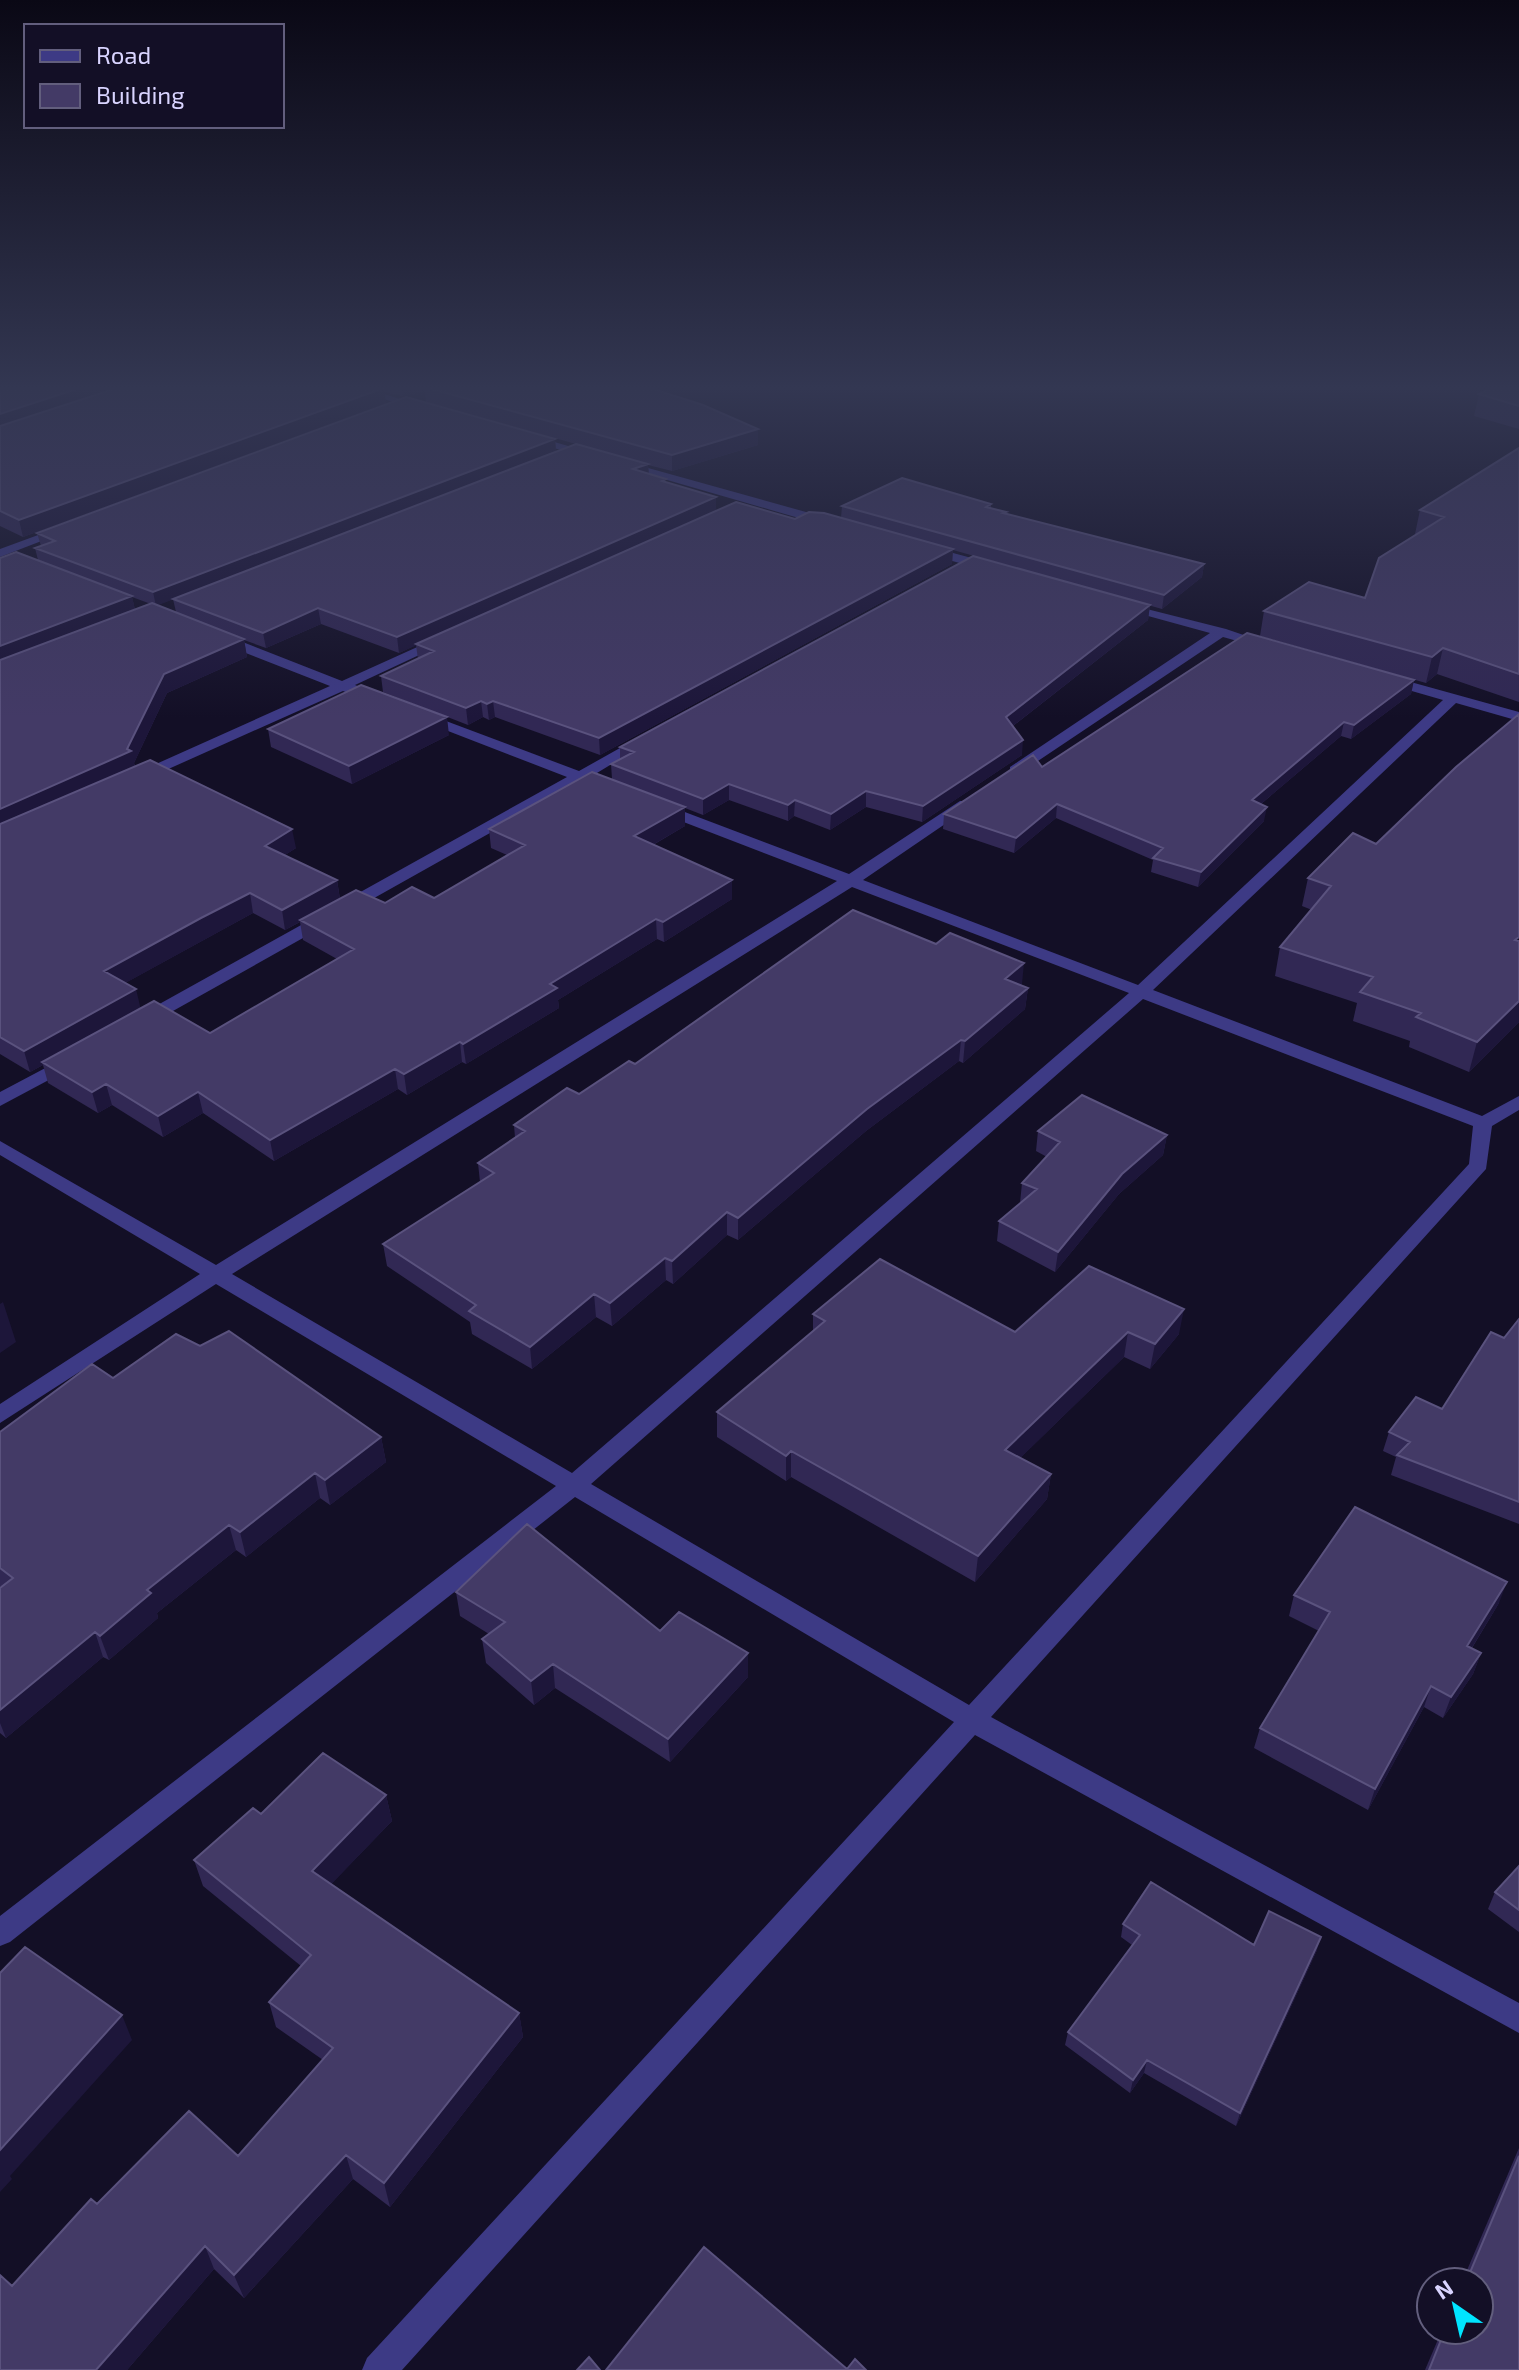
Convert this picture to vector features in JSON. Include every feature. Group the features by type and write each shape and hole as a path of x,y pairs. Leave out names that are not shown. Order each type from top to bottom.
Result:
{"street":[{"path":"738,497 841,526"},
{"path":"726,514 754,501"},
{"path":"0,554 73,526"},
{"path":"913,546 1001,571"},
{"path":"0,554 29,565"},
{"path":"943,578 971,562"},
{"path":"1104,599 1279,649"},
{"path":"200,631 622,793"},
{"path":"0,1415 216,1274 851,880 1221,632"},
{"path":"129,782 456,635"},
{"path":"1380,677 1519,717"},
{"path":"0,1933 574,1485 1141,992 1453,698"},
{"path":"124,1031 663,730"},
{"path":"650,804 1483,1123"},
{"path":"0,1100 83,1054"},
{"path":"1483,1123 1519,1102"},
{"path":"379,2370 1479,1165 1483,1123"},
{"path":"0,1147 972,1720 1519,2019"}],"building":[{"path":"0,497 84,497 19,520 0,511"},
{"path":"136,497 404,497 153,592 35,548 55,541 37,533"},
{"path":"439,497 716,497 397,637 318,608 263,633 173,599"},
{"path":"862,497 966,497 991,504 986,507 1006,512 1003,513 1204,564 1164,595 842,506"},
{"path":"1441,497 1519,497 1519,674 1443,648 1432,657 1264,611 1309,582 1365,598 1379,558 1444,517 1420,510"},
{"path":"736,502 795,519 809,512 824,513 953,549 599,738 493,701 487,704 481,701 466,708 381,676 434,651 416,644"},
{"path":"16,552 132,596 0,646 0,558"},
{"path":"973,556 1150,605 1006,717 1023,740 923,806 866,791 831,814 795,800 788,805 729,784 703,799 611,764 634,752 620,747"},
{"path":"152,603 244,639 164,674 127,749 131,751 0,809 0,660"},
{"path":"1247,633 1414,680 1354,725 1344,722 1252,800 1267,807 1201,872 1153,858 1163,848 1057,804 1016,838 944,814 1033,755 1042,767"},
{"path":"361,685 447,717 349,766 268,729"},
{"path":"1519,714 1519,937 1515,940 1519,941 1519,1001 1477,1042 1416,1017 1421,1013 1360,992 1373,977 1280,947 1331,886 1308,878 1353,833 1376,844 1456,767"},
{"path":"150,760 292,829 265,846 337,880 282,910 250,893 201,918 104,971 136,989 24,1051 0,1037 0,824"},
{"path":"592,772 685,807 634,836 732,880 663,922 656,919 550,984 557,988 463,1044 460,1042 404,1074 395,1069 270,1140 198,1092 158,1116 106,1084 92,1092 42,1062 154,1001 210,1033 354,949 300,920 356,890 385,903 412,887 434,898 525,845 489,829"},
{"path":"853,910 936,944 950,933 1024,963 1005,979 1028,988 965,1041 961,1040 867,1109 738,1218 727,1212 672,1261 665,1258 610,1303 594,1294 530,1347 469,1311 476,1305 383,1244 494,1173 478,1163 525,1131 514,1125 567,1088 579,1094 629,1061 635,1064"},
{"path":"1082,1095 1167,1135 1122,1174 1058,1252 999,1221 1037,1189 1022,1183 1060,1142 1038,1131"},
{"path":"880,1259 1015,1332 1089,1266 1184,1309 1155,1344 1128,1332 1005,1450 1051,1474 978,1556 791,1451 786,1456 717,1412 825,1321 813,1314"},
{"path":"1519,1319 1519,1502 1397,1455 1410,1442 1389,1432 1416,1397 1442,1409 1491,1332 1504,1338"},
{"path":"229,1331 381,1437 325,1480 315,1473 240,1532 229,1525 147,1590 151,1593 100,1636 95,1632 0,1710 0,1588 13,1578 0,1568 0,1432 92,1364 113,1378 176,1334 200,1346"},
{"path":"1355,1507 1507,1582 1467,1646 1481,1653 1451,1697 1431,1686 1375,1789 1260,1728 1330,1612 1294,1595"},
{"path":"527,1524 660,1631 679,1612 748,1653 668,1739 553,1664 531,1681 482,1639 505,1622 456,1592"},
{"path":"323,1753 386,1795 312,1871 519,2013 384,2183 346,2155 234,2275 205,2246 96,2370 0,2370 0,2275 12,2286 91,2199 97,2204 189,2111 238,2156 333,2048 269,2002 311,1955 194,1860 253,1808 261,1814"},
{"path":"1519,1866 1519,1910 1495,1892"},
{"path":"1151,1882 1254,1945 1269,1911 1321,1937 1240,2113 1147,2060 1133,2080 1068,2032 1140,1935 1123,1924"},
{"path":"25,1947 122,2015 0,2150 0,1973"},
{"path":"1519,2156 1519,2370 1429,2370 1439,2346 1495,2346 1495,2266 1473,2266"},
{"path":"704,2247 847,2369 855,2359 866,2370 606,2370"},
{"path":"589,2357 600,2370 577,2370"}]}
